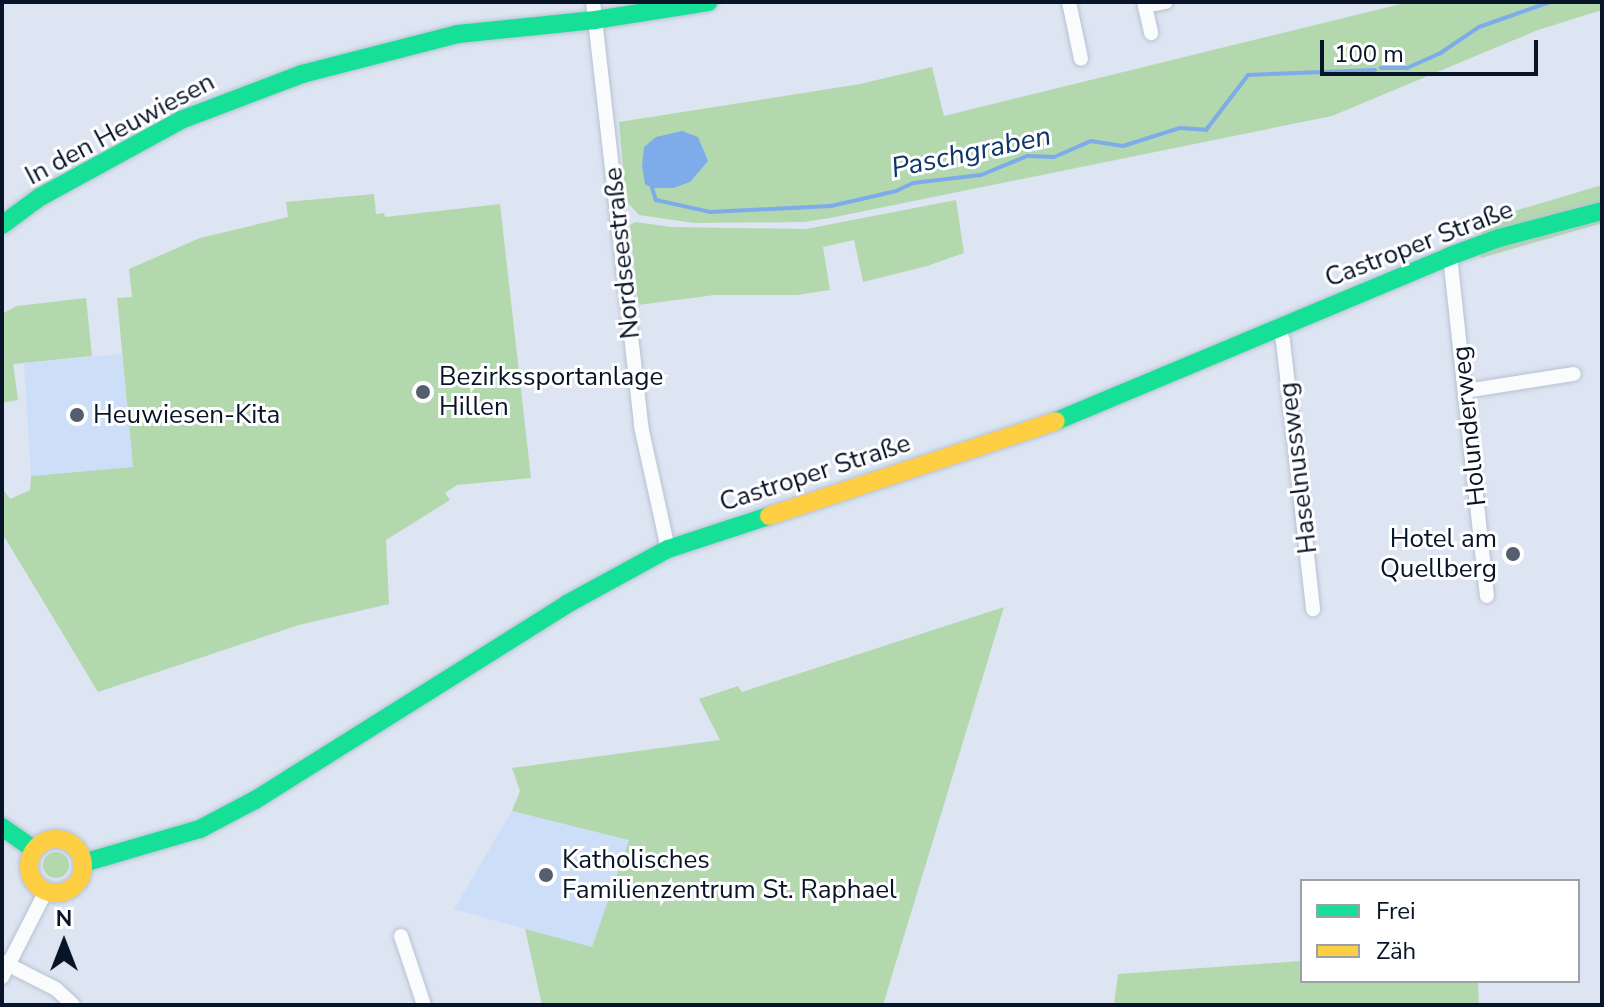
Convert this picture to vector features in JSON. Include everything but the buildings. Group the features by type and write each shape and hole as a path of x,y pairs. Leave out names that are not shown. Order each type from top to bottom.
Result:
{"main road":[{"name":"In den Heuwiesen","path":"2,225 40,197 181,120 278,82 458,34 594,11 709,2"},
{"name":"Castroper Straße","path":"83,863 200,829 255,800 567,604 668,549 1073,416 1450,256 1499,238 1602,211"},
{"path":"2,827 34,849"},
{"path":"63,839 77,848 83,863 76,885 62,892 46,891 30,873 34,849 47,840 63,839"}],"street":[{"path":"1069,2 1081,59"},
{"path":"1151,33 1145,4 1166,2"},
{"name":"Nordseestraße","path":"594,11 641,426 668,549"},
{"name":"Holunderweg","path":"1450,256 1487,596"},
{"name":"Haselnussweg","path":"1278,327 1283,341 1313,609"},
{"path":"1465,391 1574,374"},
{"path":"46,891 4,967 56,989 73,1005"},
{"path":"401,936 424,1005"}],"shaded area":[{"name":"Heuwiesen-Kita","path":"122,354 133,467 31,476 24,363"},
{"name":"Katholisches Familienzentrum St. Raphael","path":"512,811 630,840 592,948 454,909"}],"green space":[{"path":"1409,2 1602,2 1602,10 1538,30 1332,116 830,218 804,222 694,223 639,215 626,201 619,122 860,84 932,67 944,116"},
{"path":"1602,185 1602,223 1481,258 1481,221"},
{"name":"Bezirkssportanlage Hillen","path":"374,194 376,214 384,213 385,217 500,204 531,478 457,485 445,493 450,500 386,540 389,604 299,625 98,692 2,533 2,488 10,499 30,490 31,476 133,467 117,298 132,297 129,269 200,238 288,217 286,202"},
{"path":"956,200 964,253 927,266 863,282 854,240 823,247 830,290 797,295 715,295 638,305 630,225 635,222 671,227 806,229"},
{"path":"86,298 92,356 13,364 18,400 2,403 2,314 17,306"},
{"path":"1004,607 883,1005 542,1005 525,929 592,947 629,840 512,811 520,791 512,768 720,740 699,699 738,686 742,692"},
{"path":"56,852 65,856 69,865 65,874 56,878 47,874 43,865 47,856"},
{"path":"1300,961 1300,983 1478,983 1479,1005 1114,1005 1118,974"}],"water":[{"path":"682,131 698,137 708,161 690,182 673,188 652,188 645,184 642,166 644,147 656,137"}],"waterway":[{"name":"Paschgraben","path":"1381,68 1407,68 1439,54 1479,27 1550,2"},
{"name":"Paschgraben","path":"652,188 656,200 710,212 831,206 896,191 913,183 981,175 1027,156 1054,157 1091,141 1123,146 1180,128 1206,130 1248,75 1375,70"}],"traffic: fast":[{"path":"2,225 40,197 181,120 302,74 458,34 595,20 709,2"},
{"path":"1056,421 1450,256 1499,238 1602,211"},
{"path":"83,863 200,829 255,800 567,604 668,549 769,516"},
{"path":"2,827 34,849"}],"traffic: slow":[{"path":"769,516 1056,421"},
{"path":"56,839 75,847 83,866 75,885 56,893 37,885 29,866 37,847 56,839"}],"place":[{"name":"Bezirkssportanlage Hillen","path":"423,392"},
{"name":"Heuwiesen-Kita","path":"77,415"},
{"name":"Hotel am Quellberg","path":"1513,554"},
{"name":"Katholisches Familienzentrum St. Raphael","path":"546,875"}]}
